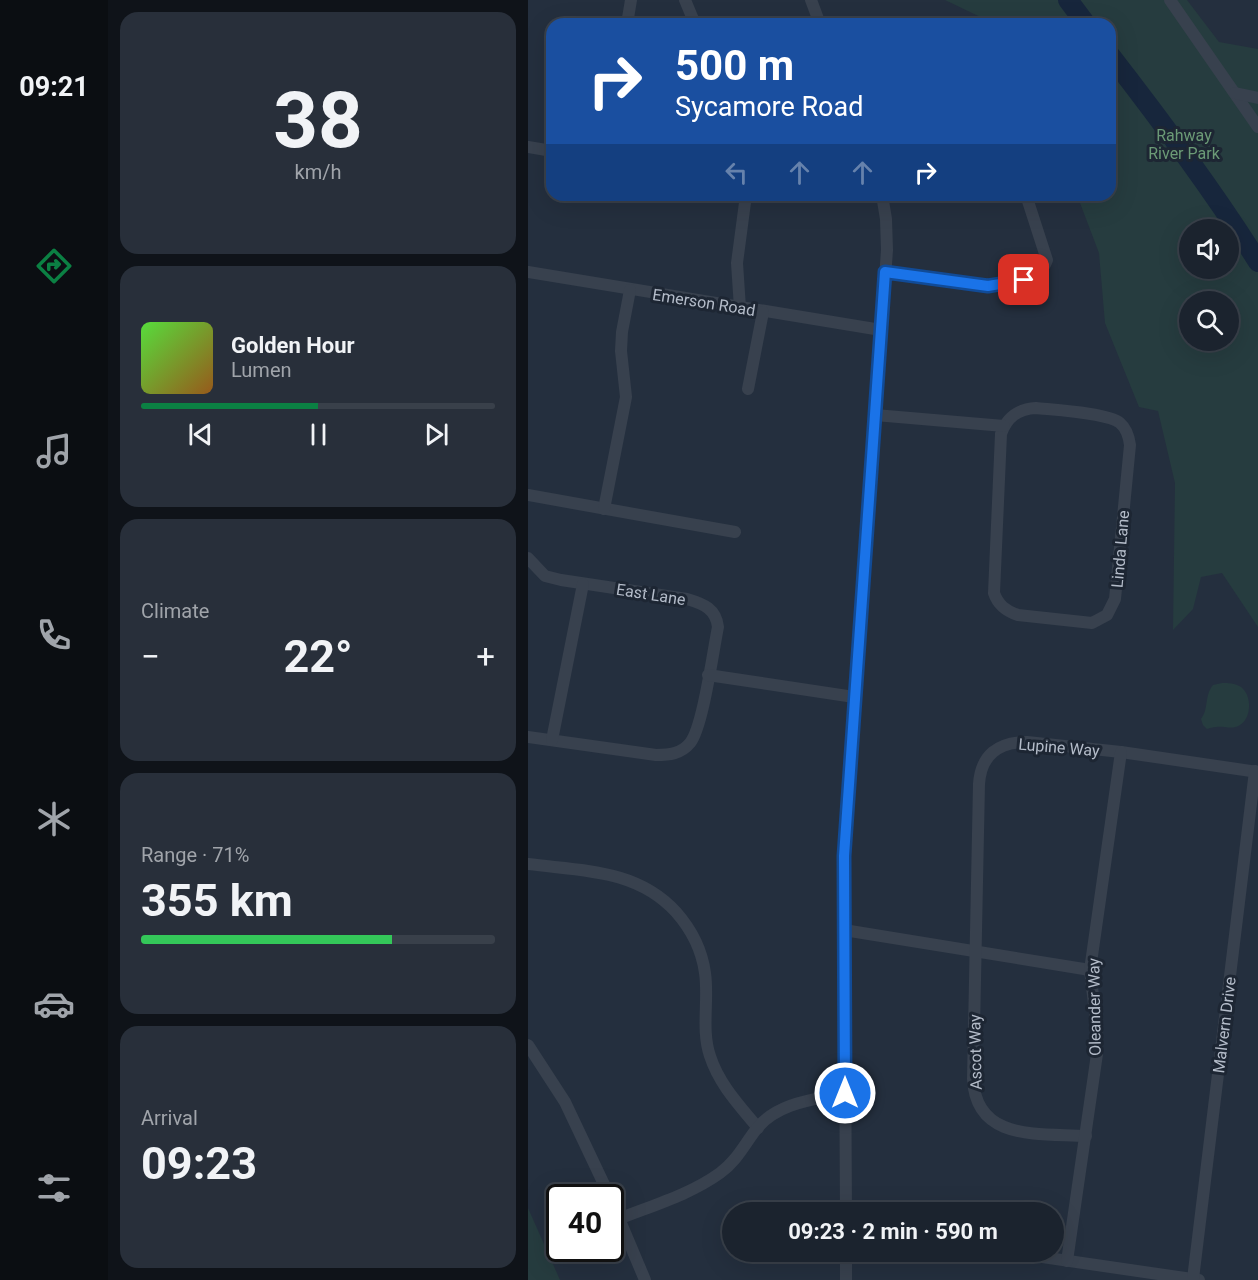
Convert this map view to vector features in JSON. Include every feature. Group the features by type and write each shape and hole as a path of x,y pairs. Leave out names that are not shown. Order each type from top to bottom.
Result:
{"street":[{"path":"628,18 631,0"},
{"path":"685,0 692,18"},
{"path":"811,0 818,18"},
{"path":"1170,0 1258,127"},
{"path":"1235,93 1258,98"},
{"path":"528,147 546,150"},
{"path":"740,308 737,264 745,201"},
{"path":"846,1202 844,856 885,272 886,219 883,201"},
{"path":"885,272 988,286 1004,285 1036,276 1045,267 1047,260 1028,201"},
{"name":"Emerson Road","path":"528,272 881,330"},
{"path":"604,509 626,397 621,351 630,290"},
{"path":"748,389 763,312"},
{"name":"Linda Lane","path":"1036,408 1112,418 1125,429 1130,445 1115,600 1107,615 1100,620 1086,623 1018,615 1009,612 996,598 993,586 1001,441 1004,426 1017,413 1036,408"},
{"path":"875,415 1004,426"},
{"path":"528,495 735,532"},
{"name":"East Lane","path":"528,558 545,576 583,584 687,599 704,604 711,610 718,627 699,724 691,741 678,752 656,755 528,737"},
{"path":"552,740 583,584"},
{"path":"708,675 855,697"},
{"name":"Lupine Way","path":"976,951 979,784 982,767 998,748 1014,742 1121,752 1256,772"},
{"name":"Oleander Way","path":"1067,1261 1097,1054 1097,1029 1090,970 1121,752"},
{"name":"Malvern Drive","path":"1197,1280 1256,772"},
{"path":"528,864 625,878 659,894 683,920 693,936 705,972 706,1035 709,1053 726,1089 758,1128"},
{"path":"844,930 1090,970"},
{"name":"Ascot Way","path":"976,951 973,1090 981,1110 987,1118 1004,1129 1086,1136"},
{"path":"528,1045 565,1102 604,1184"},
{"path":"624,1217 688,1191 718,1175 730,1166 758,1128 776,1111 791,1105 845,1093"},
{"path":"624,1226 645,1280"},
{"path":"1064,1261 1146,1276 1197,1280"},
{"path":"846,1262 846,1280"}],"green space":[{"name":"Rahway River Park","path":"945,0 1187,0 1219,42 1258,49 1258,627 1222,573 1201,577 1193,609 1173,630 1175,483 1158,411 1139,407 1105,323 1099,253 1079,201 1116,201 1116,18 982,18"},
{"path":"1222,683 1236,685 1245,691 1249,701 1247,717 1244,722 1231,728 1207,729 1201,719 1208,694 1213,685"},
{"path":"528,1208 546,1248 546,1262 552,1262 560,1280 528,1280"}],"waterway":[{"path":"1068,0 1082,18"},
{"path":"1116,63 1187,157 1258,262"}],"route":[{"path":"845,1093 844,856 885,272 988,286 1024,280"}]}
